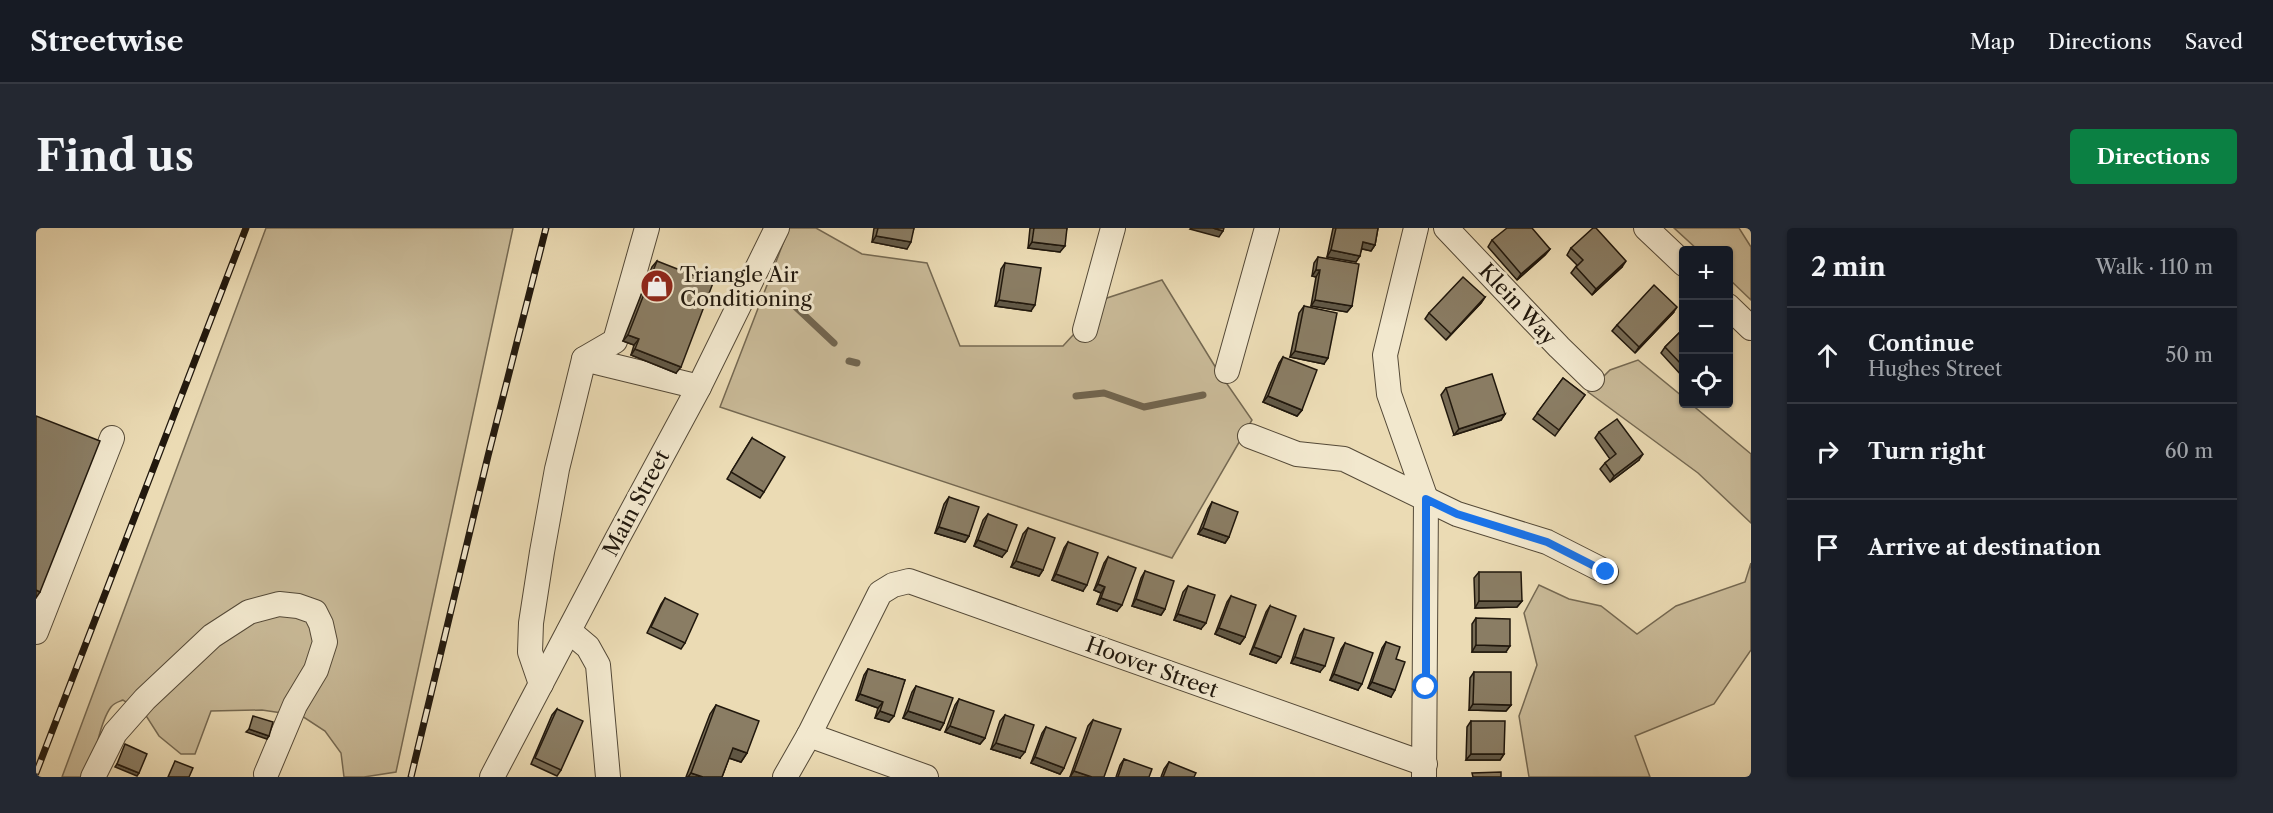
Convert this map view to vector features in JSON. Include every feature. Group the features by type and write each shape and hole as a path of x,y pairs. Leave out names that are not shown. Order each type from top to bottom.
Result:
{"street":[{"path":"541,684 530,652 531,622 557,469 584,359 615,341 647,228"},
{"name":"Main Street","path":"492,777 699,387 777,228"},
{"path":"1085,330 1113,228"},
{"path":"1227,371 1267,228"},
{"path":"1416,228 1385,355 1389,393 1426,499 1425,771"},
{"name":"Klein Way","path":"1446,228 1559,348 1592,379"},
{"path":"1646,228 1679,260"},
{"path":"1733,311 1751,328"},
{"path":"584,359 699,387"},
{"path":"1250,436 1297,454 1344,459 1457,514 1547,542 1606,572"},
{"path":"36,632 112,438"},
{"name":"Hoover Street","path":"809,735 880,593 893,585 909,581 1425,771"},
{"path":"93,777 115,733 145,699 212,636 249,612 279,604 298,606 315,612 321,624 325,642 316,670 295,705 266,774"},
{"path":"569,631 588,647 598,665 608,777"},
{"path":"785,777 809,735 926,777"}],"shaded area":[{"path":"266,228 513,228 396,772 364,777 344,777 341,753 325,731 302,716 262,710 211,711 195,754 181,754 159,736 145,714 123,700 112,706 107,713 95,751 92,777 62,777"},
{"path":"789,228 816,228 862,254 927,263 960,346 1063,346 1107,298 1162,280 1216,368 1252,420 1172,558 720,407"},
{"path":"1674,228 1739,228 1751,247 1751,300 1733,283 1733,246 1694,246"},
{"path":"1638,360 1679,394 1679,408 1696,408 1751,454 1751,523 1698,473 1588,392 1610,370"},
{"path":"1751,563 1751,650 1714,704 1635,736 1650,777 1529,777 1519,716 1537,665 1524,613 1539,585 1569,599 1601,606 1637,634 1676,606 1745,582"}],"building":[{"path":"878,228 914,228 911,242 876,236"},
{"path":"1034,228 1067,228 1065,246 1032,242"},
{"path":"1336,228 1378,228 1375,245 1363,242 1360,256 1331,250"},
{"path":"1507,228 1532,228 1550,249 1521,274 1492,240"},
{"path":"1593,228 1596,228 1626,261 1596,289 1576,267 1583,260 1571,248"},
{"path":"1318,257 1359,264 1352,306 1315,300 1320,270 1316,270"},
{"path":"657,261 713,283 681,367 635,349 639,339 628,335"},
{"path":"1005,263 1041,268 1035,305 999,300"},
{"path":"1463,277 1485,297 1451,334 1429,313"},
{"path":"1654,285 1677,307 1639,347 1617,325"},
{"path":"1304,306 1337,313 1328,358 1295,351"},
{"path":"1679,333 1679,362 1665,347"},
{"path":"1283,357 1317,370 1302,410 1268,396"},
{"path":"1492,374 1505,414 1459,429 1446,388"},
{"path":"1563,378 1585,395 1559,430 1537,413"},
{"path":"36,416 100,441 40,592 36,590"},
{"path":"1617,419 1643,454 1614,476 1605,463 1616,454 1599,432"},
{"path":"752,438 785,457 764,492 731,472"},
{"path":"949,497 979,507 969,536 939,527"},
{"path":"1212,502 1238,512 1229,537 1203,528"},
{"path":"988,514 1017,525 1007,551 978,540"},
{"path":"1028,528 1055,538 1043,570 1016,561"},
{"path":"1068,542 1098,553 1087,585 1056,574"},
{"path":"1108,557 1136,568 1122,605 1101,598 1105,587 1098,584"},
{"path":"1145,571 1174,581 1165,609 1136,599"},
{"path":"1479,572 1521,572 1522,601 1479,601"},
{"path":"1188,586 1215,595 1206,623 1178,614"},
{"path":"1231,596 1256,605 1245,637 1219,628"},
{"path":"665,598 698,614 685,643 651,627"},
{"path":"1270,606 1296,616 1281,657 1254,647"},
{"path":"1476,618 1510,619 1510,646 1476,645"},
{"path":"1304,629 1334,638 1325,666 1295,657"},
{"path":"1386,642 1400,647 1396,659 1405,662 1395,690 1372,682"},
{"path":"1345,643 1373,653 1362,684 1334,674"},
{"path":"868,669 905,680 894,716 880,711 883,702 860,694"},
{"path":"1474,672 1511,672 1511,705 1473,704"},
{"path":"916,686 953,698 944,723 908,711"},
{"path":"959,699 994,711 985,738 950,726"},
{"path":"716,705 759,721 747,753 733,748 722,777 703,777 691,773"},
{"path":"557,709 583,721 561,770 535,758"},
{"path":"1005,715 1034,725 1025,752 996,743"},
{"path":"253,716 273,722 269,736 249,729"},
{"path":"1093,720 1121,729 1104,777 1092,777 1074,771"},
{"path":"1471,721 1505,721 1504,754 1471,754"},
{"path":"1046,727 1076,738 1064,768 1035,757"},
{"path":"125,744 147,754 139,773 117,764"},
{"path":"1124,759 1152,769 1149,777 1118,777"},
{"path":"175,761 193,768 189,777 168,777"},
{"path":"1169,762 1196,773 1194,777 1163,777"},
{"path":"1501,772 1501,777 1473,777 1472,773"}],"waterway":[{"path":"784,296 834,343"},
{"path":"849,361 857,363"},
{"path":"1076,396 1104,393 1144,407 1203,395"}],"railway":[{"path":"36,773 246,228"},
{"path":"411,777 488,456 546,228"}],"place":[{"name":"Triangle Air Conditioning","path":"657,286"}],"route":[{"path":"1426,687 1426,499 1457,514 1547,542 1606,572"}]}
